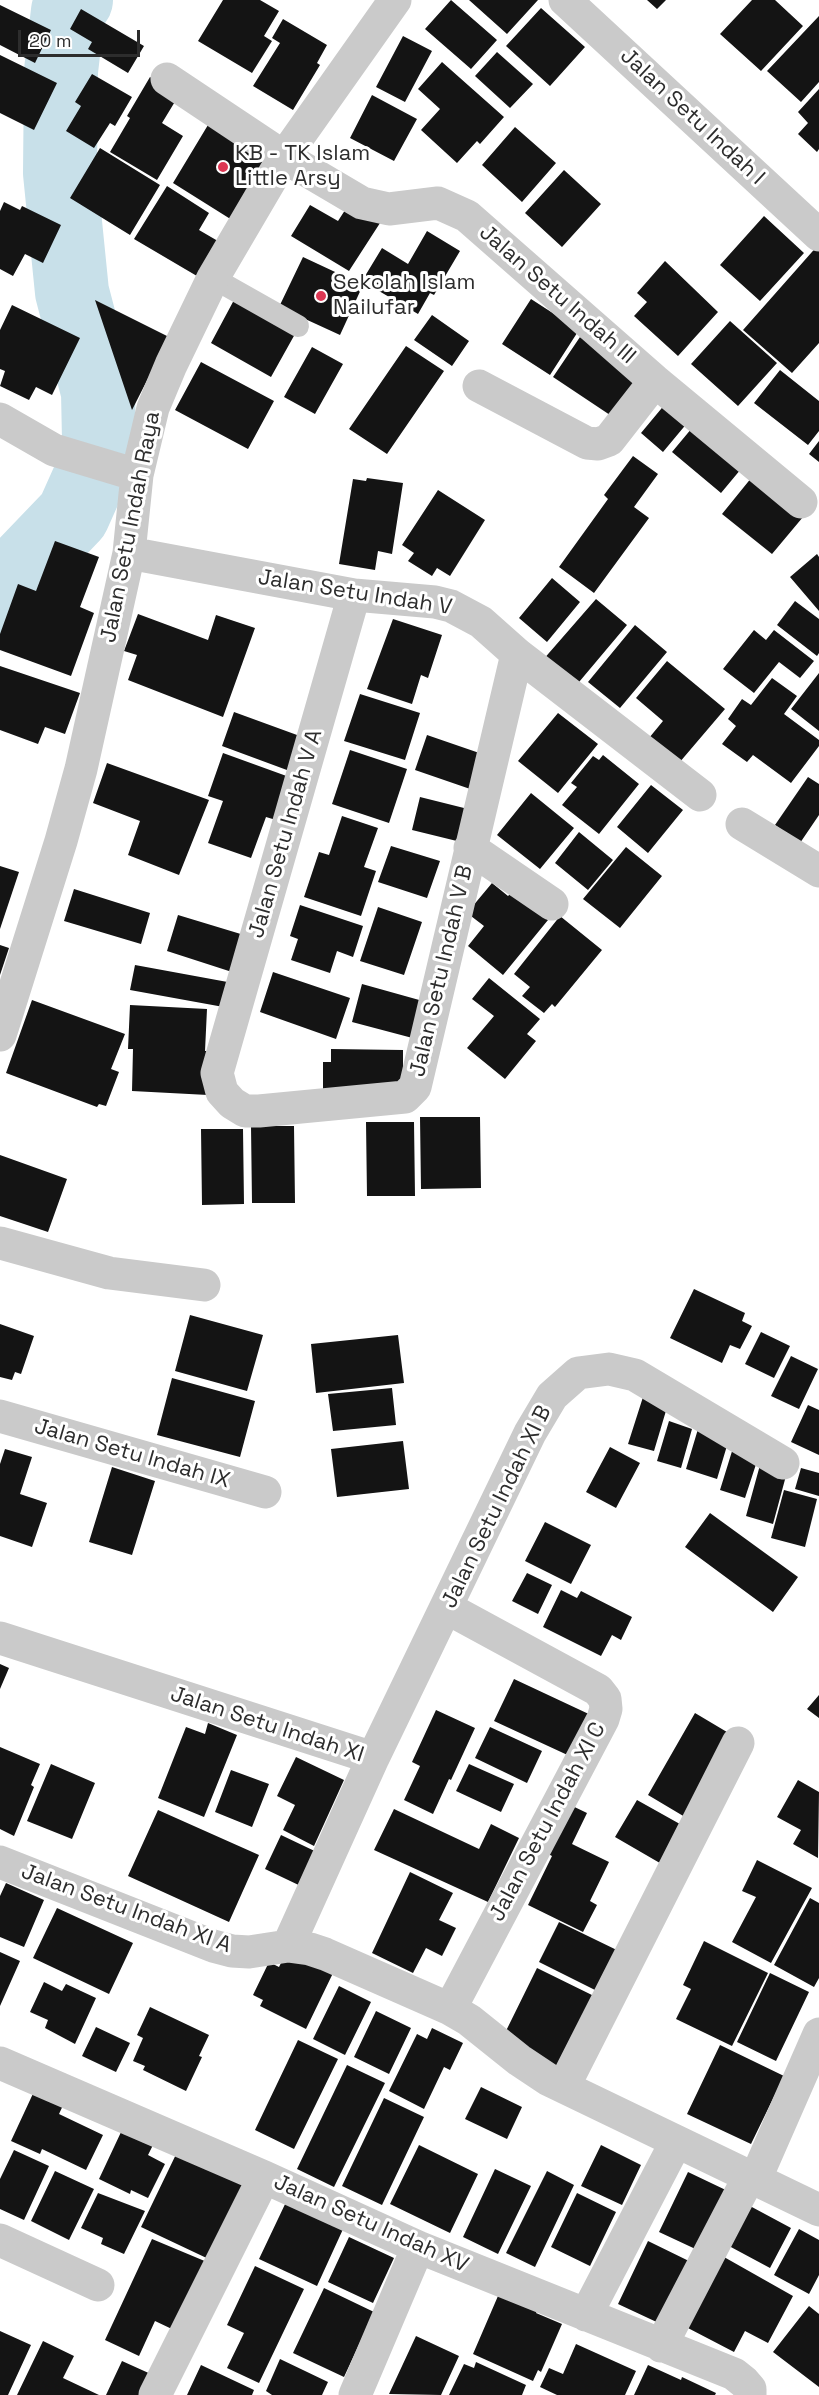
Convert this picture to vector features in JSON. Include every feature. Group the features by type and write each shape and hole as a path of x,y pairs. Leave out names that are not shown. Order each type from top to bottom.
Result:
{"street":[{"name":"Jalan Setu Indah Raya","path":"0,1035 61,841 81,769 129,553 122,470 213,278 284,157 395,0"},
{"name":"Jalan Setu Indah I","path":"565,0 819,235"},
{"name":"Jalan Setu Indah III","path":"167,79 284,157 362,203 389,209 438,203 467,216 655,381 801,502"},
{"path":"479,386 587,443 598,444 609,440 655,381"},
{"path":"0,419 54,450 122,470"},
{"name":"Jalan Setu Indah V","path":"129,553 354,595 435,602 451,606 481,622 517,654 700,795"},
{"name":"Jalan Setu Indah V A","path":"218,1073 354,595"},
{"name":"Jalan Setu Indah V B","path":"218,1073 222,1092 232,1103 245,1111 259,1112 405,1097 410,1093 417,1080 517,654"},
{"path":"742,825 819,872"},
{"name":"Jalan Setu Indah V B","path":"470,848 552,904"},
{"path":"0,1243 109,1273 204,1285"},
{"name":"Jalan Setu Indah XI B","path":"373,1758 530,1433 552,1396 578,1373 609,1370 635,1375 783,1463"},
{"name":"Jalan Setu Indah IX","path":"0,1416 265,1492"},
{"name":"Jalan Setu Indah XI C","path":"447,1608 598,1690 605,1699 606,1709 603,1719 450,2009"},
{"name":"Jalan Setu Indah XI","path":"0,1638 373,1758 288,1946"},
{"path":"564,2086 738,1743"},
{"name":"Jalan Setu Indah XI A","path":"0,1862 213,1946 232,1951 249,1952 288,1946 325,1954 450,2009 478,2026 534,2072 819,2210"},
{"path":"661,2346 752,2178 819,2034"},
{"name":"Jalan Setu Indah XV","path":"0,2063 264,2177 418,2247 734,2374 747,2388"},
{"path":"586,2315 676,2142"},
{"path":"155,2395 264,2177"},
{"path":"0,2240 98,2284"},
{"path":"355,2395 418,2247"}],"lane":[{"path":"213,278 298,326"}],"building":[{"path":"223,0 260,0 279,11 264,36 272,41 252,73 198,41"},
{"path":"451,0 497,40 471,69 425,29"},
{"path":"469,0 538,0 507,34"},
{"path":"647,0 666,0 657,9"},
{"path":"752,0 775,0 803,26 761,71 720,34"},
{"path":"0,5 51,30 35,63 0,45"},
{"path":"541,8 585,47 550,86 506,46"},
{"path":"81,9 144,46 128,73 88,49 92,42 70,29"},
{"path":"819,16 819,82 801,102 767,71"},
{"path":"283,19 327,45 317,63 320,65 293,110 253,86 280,43 272,38"},
{"path":"403,36 432,51 405,102 376,87"},
{"path":"497,52 533,84 510,108 475,76"},
{"path":"0,55 57,83 34,130 0,113"},
{"path":"442,62 504,117 480,144 477,141 457,163 421,130 440,109 418,89"},
{"path":"92,74 132,97 115,126 110,123 94,148 66,131 81,106 75,102"},
{"path":"150,77 179,95 162,123 183,136 157,180 110,152 130,118 127,116"},
{"path":"819,89 819,149 817,152 798,134 808,123 798,112"},
{"path":"372,95 417,119 394,161 350,138"},
{"name":"KB - TK Islam Little Arsy","path":"214,115 273,151 232,220 173,183"},
{"path":"515,127 556,163 522,202 482,165"},
{"path":"100,148 160,185 130,235 70,198"},
{"path":"564,170 601,204 562,247 525,213"},
{"path":"167,186 209,213 199,230 223,244 202,279 134,239"},
{"path":"4,202 20,210 22,206 61,225 43,263 25,254 13,276 0,269 0,211"},
{"path":"349,204 380,223 349,271 291,236 310,205 338,221"},
{"path":"764,216 804,253 760,301 720,265"},
{"path":"427,231 460,251 434,295 430,293 418,314 362,281 382,248 408,264"},
{"path":"819,244 819,343 792,373 743,330"},
{"name":"Sekolah Islam Nailufar","path":"303,257 363,285 340,335 279,307"},
{"path":"665,261 718,312 678,356 634,316 647,302 637,293"},
{"path":"531,299 579,330 550,375 502,344"},
{"path":"95,300 169,337 132,410"},
{"path":"234,300 295,334 271,377 211,343"},
{"path":"12,305 80,338 52,395 36,387 29,400 0,386 5,371 0,369 0,330"},
{"path":"432,315 469,341 452,366 414,340"},
{"path":"730,321 777,363 738,406 691,364"},
{"path":"580,337 643,378 616,419 553,377"},
{"path":"406,346 444,371 387,454 349,429"},
{"path":"312,347 343,364 315,414 284,397"},
{"path":"201,362 274,401 248,449 175,410"},
{"path":"780,370 819,401 819,431 808,445 754,403"},
{"path":"671,397 693,416 663,452 641,433"},
{"path":"697,422 746,463 721,493 672,452"},
{"path":"819,441 819,462 809,454"},
{"path":"633,456 658,474 634,507 649,518 594,593 559,567 608,499 604,495"},
{"path":"752,477 803,517 772,554 722,514"},
{"path":"367,478 403,483 392,554 378,551 375,570 339,564 353,479 366,481"},
{"path":"438,490 485,520 450,576 437,568 432,576 408,561 414,553 402,545"},
{"path":"55,541 99,557 80,607 94,613 71,676 0,650 0,634 18,584 36,591"},
{"path":"817,554 819,557 819,611 790,577"},
{"path":"552,578 580,602 547,642 519,618"},
{"path":"596,599 627,625 574,688 542,661"},
{"path":"795,601 819,619 819,653 817,656 777,625"},
{"path":"138,614 208,640 216,615 255,628 223,717 128,680 137,655 124,651"},
{"path":"393,619 442,635 428,678 421,675 412,704 367,689"},
{"path":"635,625 667,652 620,708 588,682"},
{"path":"754,630 766,640 774,630 814,661 800,678 779,662 754,693 723,669"},
{"path":"667,661 725,709 679,763 649,738 663,721 636,698"},
{"path":"0,666 80,693 65,734 45,727 38,744 0,730"},
{"path":"819,673 819,731 791,709"},
{"path":"772,678 797,696 784,714 819,740 819,746 791,783 753,755 747,762 722,744 736,726 728,719 742,699 751,705"},
{"path":"360,694 420,713 405,760 344,741"},
{"path":"234,712 308,739 295,773 222,746"},
{"path":"558,713 598,744 558,793 518,761"},
{"path":"427,735 488,756 476,791 415,770"},
{"path":"350,750 407,769 389,823 332,804"},
{"path":"223,753 292,778 276,820 266,817 251,858 208,843 223,801 208,796"},
{"path":"603,755 639,784 599,834 562,805 577,787 571,783 593,756 599,760"},
{"path":"107,763 209,800 179,875 128,855 140,821 93,803"},
{"path":"808,777 819,784 819,815 800,843 775,825"},
{"path":"651,785 683,810 648,853 617,827"},
{"path":"531,793 574,828 540,869 497,835"},
{"path":"420,797 472,810 465,843 412,830"},
{"path":"342,816 378,828 364,867 376,871 361,916 304,897 319,852 329,855"},
{"path":"579,832 613,860 588,890 555,863"},
{"path":"391,846 440,861 427,898 378,882"},
{"path":"626,847 662,876 620,928 583,899"},
{"path":"0,866 19,872 0,929"},
{"path":"492,883 508,896 513,891 548,920 503,975 468,946 484,926 467,913"},
{"path":"74,889 150,913 141,944 64,921"},
{"path":"300,905 363,926 353,957 337,951 330,973 291,960 298,939 290,936"},
{"path":"378,907 422,922 404,975 360,961"},
{"path":"178,915 244,935 232,972 167,951"},
{"path":"560,916 602,950 555,1007 552,1004 544,1013 522,996 530,987 514,974"},
{"path":"0,945 9,948 0,975"},
{"path":"135,965 233,983 229,1008 130,990"},
{"path":"273,972 350,998 336,1039 260,1012"},
{"path":"489,978 540,1019 527,1034 536,1041 505,1079 467,1048 494,1016 472,999"},
{"path":"362,984 430,1003 420,1040 352,1022"},
{"path":"32,1000 125,1034 111,1069 119,1072 106,1106 99,1104 97,1107 6,1073"},
{"path":"130,1005 207,1009 205,1051 210,1051 208,1095 132,1091 133,1049 128,1049"},
{"path":"331,1049 403,1050 403,1088 323,1089 323,1062 331,1062"},
{"path":"420,1117 480,1117 481,1188 421,1189"},
{"path":"366,1122 414,1122 415,1196 367,1196"},
{"path":"251,1126 294,1126 295,1203 252,1203"},
{"path":"201,1129 243,1129 244,1204 202,1205"},
{"path":"0,1155 67,1179 48,1232 0,1216"},
{"path":"694,1289 745,1313 742,1321 752,1326 740,1349 730,1345 722,1363 670,1338"},
{"path":"190,1315 263,1335 247,1391 175,1371"},
{"path":"0,1324 34,1336 21,1374 15,1372 12,1380 0,1377"},
{"path":"761,1332 790,1346 774,1378 745,1364"},
{"path":"398,1335 404,1383 316,1393 311,1344"},
{"path":"791,1356 818,1369 799,1409 771,1396"},
{"path":"172,1378 255,1401 240,1457 157,1435"},
{"path":"392,1388 396,1425 333,1431 328,1394"},
{"path":"643,1397 668,1404 654,1451 628,1444"},
{"path":"808,1405 819,1410 819,1455 791,1442"},
{"path":"669,1421 692,1429 681,1468 657,1461"},
{"path":"698,1429 729,1439 717,1479 686,1469"},
{"path":"403,1441 409,1489 337,1497 331,1449"},
{"path":"610,1447 640,1463 616,1508 586,1492"},
{"path":"733,1448 759,1455 745,1498 720,1490"},
{"path":"5,1449 32,1457 20,1494 47,1503 32,1547 0,1536 0,1464"},
{"path":"760,1465 787,1472 773,1524 746,1516"},
{"path":"112,1467 155,1481 132,1555 89,1542"},
{"path":"801,1468 819,1473 819,1496 795,1489"},
{"path":"784,1490 817,1499 805,1547 771,1538"},
{"path":"710,1513 798,1577 773,1612 685,1547"},
{"path":"545,1522 591,1545 571,1584 525,1561"},
{"path":"527,1573 552,1585 538,1614 512,1601"},
{"path":"561,1590 577,1598 581,1591 632,1617 621,1640 612,1635 601,1656 543,1627"},
{"path":"0,1664 9,1668 0,1689"},
{"path":"514,1679 593,1716 574,1758 494,1721"},
{"path":"819,1695 819,1718 807,1709"},
{"path":"436,1710 475,1728 433,1814 404,1800 420,1766 412,1762"},
{"path":"695,1713 737,1738 690,1820 648,1795"},
{"path":"208,1723 237,1735 204,1817 158,1798 186,1727 205,1734"},
{"path":"490,1727 542,1751 527,1783 475,1758"},
{"path":"0,1747 40,1764 31,1785 34,1787 14,1836 0,1829"},
{"path":"296,1757 344,1780 314,1846 283,1830 295,1805 277,1796"},
{"path":"51,1764 95,1783 72,1839 27,1821"},
{"path":"469,1764 514,1784 501,1812 456,1791"},
{"path":"231,1770 269,1784 252,1827 215,1812"},
{"path":"798,1780 819,1792 818,1858 793,1844 801,1830 777,1817"},
{"path":"637,1800 687,1828 665,1866 615,1837"},
{"path":"562,1801 587,1813 572,1844 609,1862 590,1901 597,1905 583,1932 528,1905 552,1856 539,1849"},
{"path":"394,1809 479,1849 491,1824 519,1838 488,1902 374,1850"},
{"path":"158,1810 259,1855 229,1922 128,1876"},
{"path":"281,1835 323,1855 307,1889 265,1869"},
{"path":"757,1860 812,1888 771,1963 732,1942 756,1897 742,1891"},
{"path":"410,1872 453,1893 439,1920 456,1928 442,1956 426,1948 413,1973 372,1953"},
{"path":"6,1883 44,1900 24,1947 0,1937 0,1896"},
{"path":"810,1898 819,1903 819,1978 814,1987 774,1965"},
{"path":"57,1908 133,1943 109,1994 33,1958"},
{"path":"559,1922 625,1954 605,1995 539,1962"},
{"path":"704,1941 768,1973 732,2046 676,2019 691,1989 683,1985"},
{"path":"288,1949 334,1971 306,2029 260,2006 263,2000 253,1995 269,1962 279,1967"},
{"path":"0,1952 20,1961 0,2006"},
{"path":"537,1968 596,1997 561,2079 503,2037"},
{"path":"770,1973 809,1992 776,2061 737,2042"},
{"path":"44,1982 62,1991 66,1984 96,1998 75,2044 45,2028 48,2020 30,2012"},
{"path":"339,1986 371,2002 345,2055 313,2039"},
{"path":"150,2007 209,2035 199,2056 202,2057 186,2091 143,2070 145,2066 133,2061 143,2038 137,2035"},
{"path":"376,2011 411,2028 389,2074 354,2057"},
{"path":"96,2027 130,2043 116,2072 82,2056"},
{"path":"432,2028 463,2043 450,2070 444,2067 424,2109 389,2091 417,2034 427,2039"},
{"path":"298,2040 338,2059 294,2149 255,2130"},
{"path":"720,2045 784,2076 751,2144 687,2114"},
{"path":"347,2065 385,2083 334,2187 297,2169"},
{"path":"37,2085 66,2099 59,2114 103,2135 86,2170 42,2149 40,2154 11,2141"},
{"path":"481,2087 522,2107 507,2139 465,2119"},
{"path":"384,2098 424,2117 382,2205 342,2186"},
{"path":"122,2130 153,2145 148,2155 165,2164 148,2198 131,2190 130,2194 99,2179"},
{"path":"181,2144 254,2178 215,2262 141,2227"},
{"path":"419,2145 478,2174 450,2233 390,2204"},
{"path":"601,2145 641,2165 622,2205 581,2186"},
{"path":"14,2150 49,2166 24,2220 0,2209 0,2179"},
{"path":"495,2169 531,2186 498,2254 463,2237"},
{"path":"55,2171 94,2189 69,2240 31,2221"},
{"path":"547,2171 574,2185 535,2267 506,2253"},
{"path":"688,2172 732,2193 704,2253 659,2232"},
{"path":"98,2193 145,2211 124,2254 101,2244 103,2238 81,2228"},
{"path":"577,2193 616,2212 590,2266 551,2247"},
{"path":"287,2200 344,2227 317,2286 259,2259"},
{"path":"750,2206 791,2228 770,2268 729,2246"},
{"path":"799,2229 819,2240 819,2275 809,2294 774,2275"},
{"path":"349,2237 394,2258 373,2303 328,2282"},
{"path":"152,2239 207,2262 174,2330 155,2321 139,2356 105,2340"},
{"path":"648,2241 693,2263 663,2325 618,2304"},
{"path":"724,2257 793,2296 768,2343 745,2331 734,2352 686,2327"},
{"path":"255,2266 304,2289 259,2383 227,2368 244,2333 227,2325"},
{"path":"324,2288 374,2312 344,2377 293,2353"},
{"path":"501,2289 539,2307 536,2313 562,2324 541,2372 538,2370 533,2381 473,2354"},
{"path":"809,2306 819,2314 819,2387 773,2352"},
{"path":"0,2331 31,2345 8,2395 0,2395"},
{"path":"416,2336 459,2356 441,2395 389,2394"},
{"path":"43,2341 74,2356 63,2378 99,2395 17,2395"},
{"path":"576,2344 636,2371 625,2395 557,2395 540,2387 549,2368 563,2374"},
{"path":"280,2359 328,2382 322,2395 272,2395 266,2391"},
{"path":"122,2361 153,2375 144,2395 106,2395"},
{"path":"476,2362 526,2385 522,2395 449,2395 464,2364 474,2368"},
{"path":"201,2365 254,2390 252,2395 187,2395"},
{"path":"648,2365 681,2380 682,2377 716,2393 715,2395 634,2395"}],"waterway":[{"path":"0,601 7,584 73,515 90,477 99,440 98,392 72,292 60,173 61,71 68,11 76,0"}],"place":[{"name":"KB - TK Islam Little Arsy","path":"223,167"},
{"name":"Sekolah Islam Nailufar","path":"321,296"}]}
